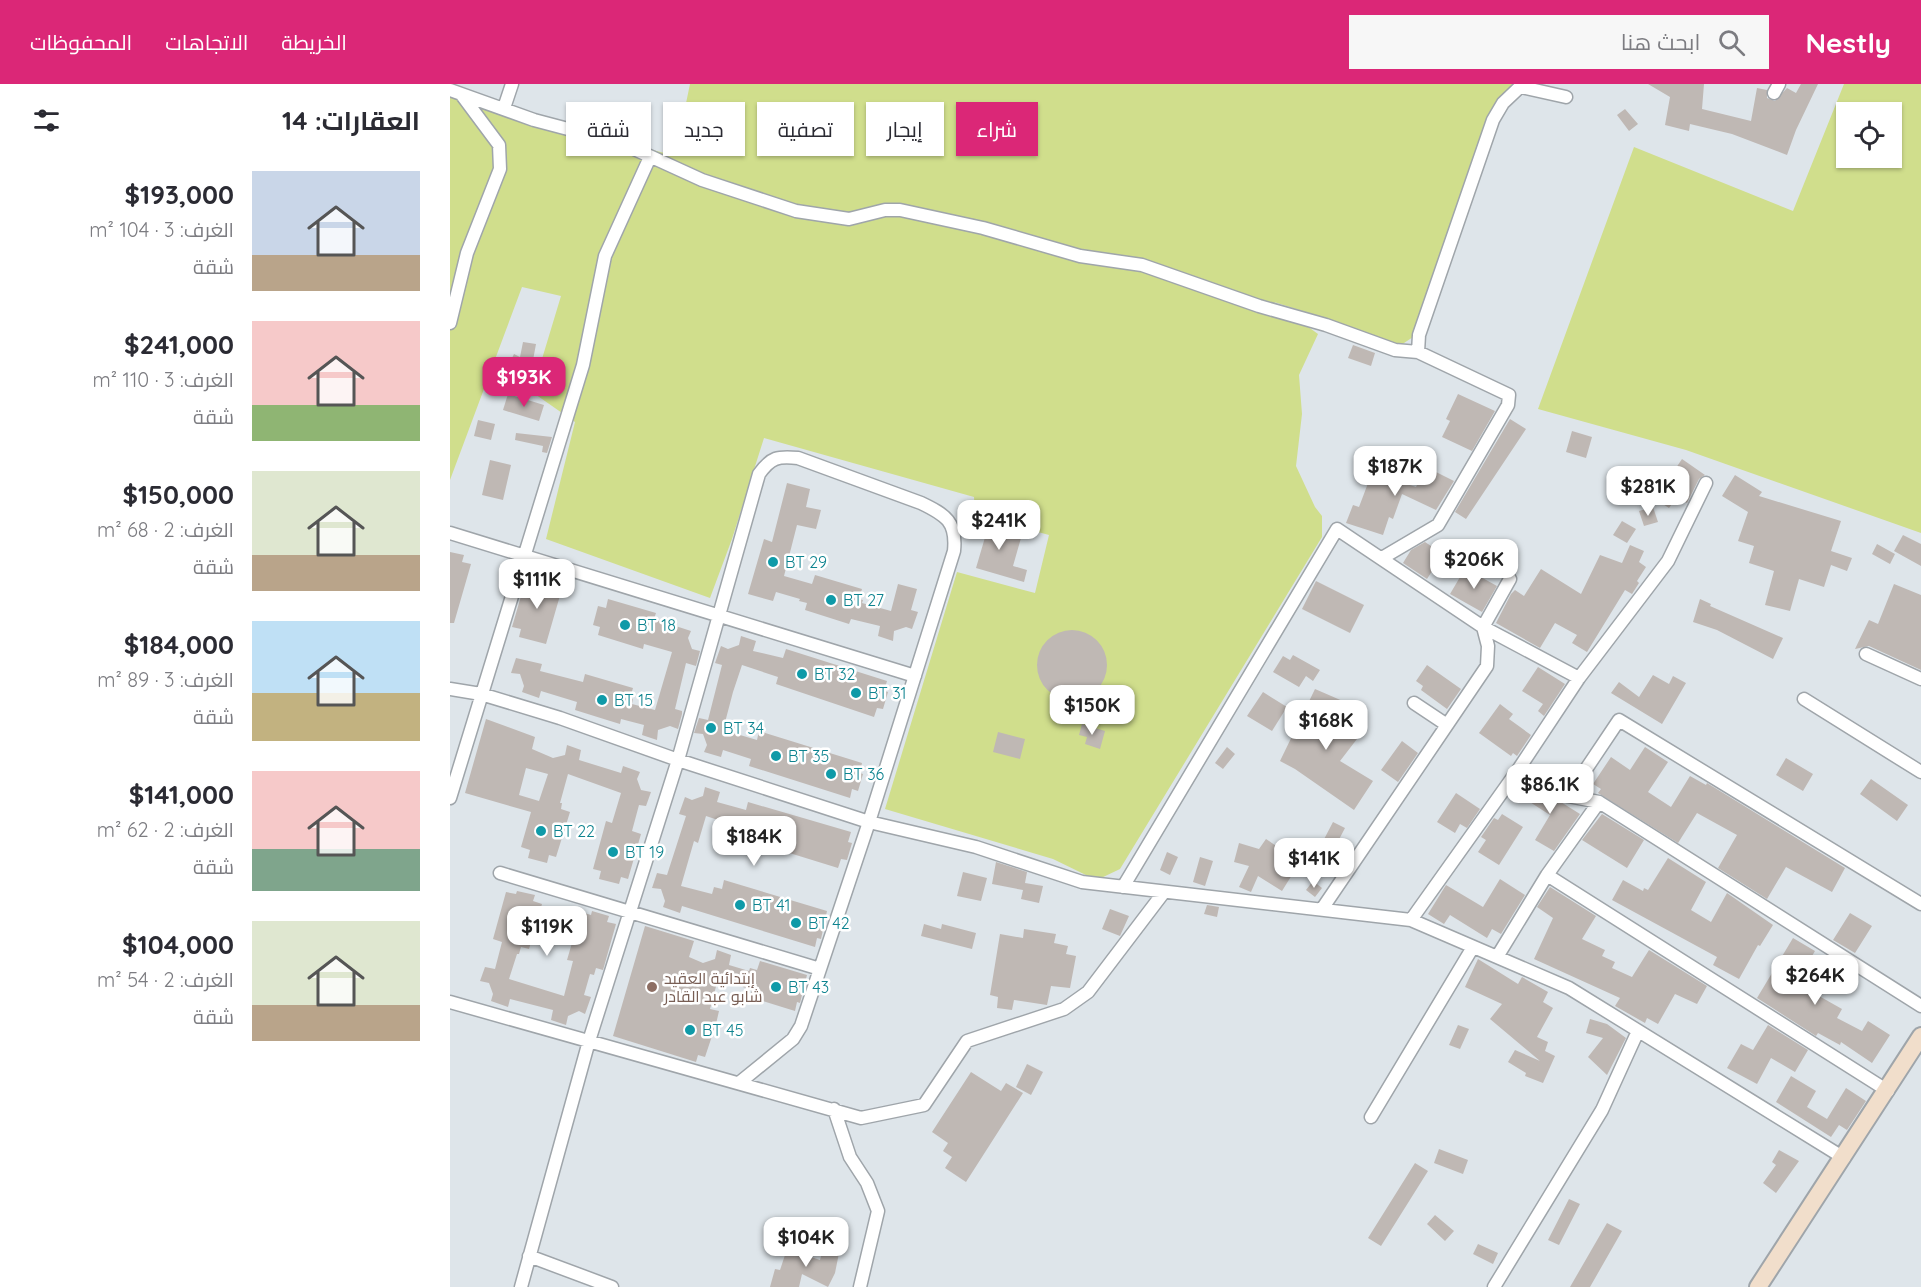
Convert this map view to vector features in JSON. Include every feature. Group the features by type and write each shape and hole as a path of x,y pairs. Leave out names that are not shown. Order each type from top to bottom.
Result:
{"main road":[{"path":"1758,1287 1888,1091 1921,1036"}],"street":[{"path":"504,108 512,84"},
{"path":"1418,352 1419,335 1493,120 1503,103 1522,85 1566,97"},
{"path":"455,92 534,120 621,143 702,180 796,211 849,219 885,210 900,210 982,228 1080,256 1142,265 1259,306 1326,324 1395,350 1418,352 1509,395 1508,405 1438,525 1382,558"},
{"path":"450,323 467,253 500,169 502,157 499,144 455,92"},
{"path":"450,798 583,365 605,256 650,157"},
{"path":"521,1287 589,1041 678,760 759,474 770,459 781,456 798,458 921,502 950,522 956,534 954,551 915,676 801,1026 793,1039 739,1083"},
{"path":"1411,920 1521,767 1579,678 1668,561 1706,483"},
{"path":"1123,887 1337,530 1483,627 1579,678"},
{"path":"450,533 719,618 915,676"},
{"path":"1322,909 1487,666 1488,646 1483,627 1510,579"},
{"path":"1866,654 1921,679"},
{"path":"450,689 482,694 560,718 678,760 869,822 976,847 1082,882 1411,920 1569,988 1844,1158"},
{"path":"1803,699 1921,772"},
{"path":"1414,703 1447,725"},
{"path":"1568,796 1619,720 1921,904"},
{"path":"1521,767 1568,796 1599,802 1921,1006"},
{"path":"1497,957 1547,875 1599,802"},
{"path":"500,873 820,969"},
{"path":"1547,875 1888,1091"},
{"path":"450,1002 861,1118 924,1105 967,1041 1064,1009 1088,992 1164,892"},
{"path":"1371,1118 1473,946"},
{"path":"1494,1287 1602,1110 1638,1031"},
{"path":"834,1109 850,1157 867,1183 878,1211 860,1287"},
{"path":"529,1256 612,1287"}],"green space":[{"path":"690,84 1516,84 1510,90 1413,337 1398,347 1321,317 1274,302 1318,334 1299,375 1302,414 1296,466 1315,507 1322,516 1322,537 1120,869 1099,879 1090,877 1053,859 885,809 957,572 1035,593 1049,535 975,515 974,497 764,438 732,539 710,598 546,539 575,422 532,392 561,296 522,287 450,480 450,94 566,126 566,156 651,156 651,149 663,153 663,156 745,156 745,102 686,102"},
{"path":"1844,84 1921,84 1921,533 1686,450 1538,409 1634,147 1793,211 1836,104 1836,168 1902,168 1902,102 1837,102"}],"building":[{"path":"1648,84 1704,84 1702,109 1751,121 1757,88 1767,90 1767,98 1775,101 1787,88 1796,93 1801,84 1818,84 1787,155 1732,134 1690,124 1689,131 1665,125 1670,97"},
{"path":"1625,109 1638,124 1629,131 1617,115"},
{"path":"523,342 536,344 531,371 526,369 523,376 507,368 514,354 520,357"},
{"path":"1353,345 1375,353 1371,366 1348,358"},
{"path":"508,394 544,405 539,421 503,410"},
{"path":"1458,394 1495,411 1472,451 1442,437 1450,421 1446,419"},
{"path":"1510,419 1526,429 1466,519 1455,512"},
{"path":"478,420 495,424 491,440 474,436"},
{"path":"1572,431 1592,437 1586,458 1566,452"},
{"path":"516,433 552,437 547,453 542,452 543,446 515,440"},
{"path":"1682,459 1705,475 1699,479 1687,503 1677,497 1669,508 1655,499"},
{"path":"490,460 511,465 503,500 482,495"},
{"path":"1376,462 1396,469 1392,479 1416,487 1426,467 1454,481 1436,510 1402,494 1393,519 1389,517 1383,535 1346,523 1353,505 1359,507"},
{"path":"1735,475 1762,492 1759,496 1841,521 1831,551 1852,558 1847,571 1831,565 1824,587 1799,579 1790,611 1765,605 1774,571 1749,563 1754,546 1738,541 1748,512 1722,496"},
{"path":"787,483 810,489 806,507 821,510 816,529 797,525 784,576 812,584 815,575 862,589 859,599 863,600 862,603 891,611 898,584 917,589 911,610 918,612 912,629 906,627 894,631 893,641 878,636 880,626 851,619 849,624 805,610 807,603 799,601 800,599 776,592 773,601 748,594 764,539 772,542"},
{"path":"1653,507 1658,522 1644,526 1639,511"},
{"path":"974,519 1016,531 1014,536 1021,538 1013,566 1027,570 1024,582 976,568 986,534 971,530"},
{"path":"1622,521 1636,529 1627,543 1613,535"},
{"path":"1903,535 1921,544 1921,566 1894,551"},
{"path":"1425,542 1443,554 1427,579 1403,563 1411,550"},
{"path":"1877,544 1895,554 1890,564 1872,554"},
{"path":"1630,545 1644,551 1639,562 1646,567 1632,594 1625,590 1587,652 1572,643 1577,635 1555,623 1540,648 1496,623 1511,594 1515,590 1524,596 1541,569 1581,594 1600,555 1622,563"},
{"path":"450,552 464,555 462,562 471,564 454,623 450,623"},
{"path":"1468,570 1497,586 1482,612 1450,594 1463,572 1466,573"},
{"path":"536,578 554,583 552,589 561,592 546,644 519,637 521,629 512,627 526,579 535,582"},
{"path":"1316,581 1364,605 1350,633 1302,609"},
{"path":"1894,584 1921,595 1921,670 1869,646 1855,649 1869,620 1878,624"},
{"path":"608,599 656,613 654,619 691,631 688,638 692,649 700,651 696,666 686,663 675,709 682,711 678,729 670,726 658,730 657,740 642,735 644,725 621,719 620,724 575,710 577,702 541,691 539,698 522,692 524,686 520,674 511,673 516,658 542,664 540,671 583,682 585,674 633,688 630,698 633,699 632,704 655,710 672,652 644,644 643,649 598,635 600,627 593,625 598,606 606,608"},
{"path":"1700,599 1711,604 1710,606 1783,638 1773,659 1717,630 1693,622"},
{"path":"1072,630 1085,633 1097,640 1104,652 1107,665 1104,678 1097,690 1085,697 1072,700 1059,697 1047,690 1040,678 1037,665 1040,652 1047,640 1059,633"},
{"path":"741,636 756,641 753,651 783,658 786,649 887,681 884,691 888,692 883,709 877,708 874,717 776,684 778,677 742,665 733,692 723,730 757,740 759,731 862,763 860,773 863,774 858,791 852,789 850,798 749,766 751,759 723,750 721,757 704,752 707,745 703,734 694,733 699,718 708,720 722,665 715,663 721,646 728,649 739,645"},
{"path":"1293,655 1320,670 1313,681 1306,676 1299,687 1273,672 1283,656 1290,660"},
{"path":"1427,665 1461,689 1447,709 1421,690 1423,686 1416,681"},
{"path":"1538,667 1565,684 1544,716 1538,711 1543,704 1522,691"},
{"path":"1653,675 1669,684 1673,676 1686,683 1662,724 1611,693 1619,682 1639,697"},
{"path":"1315,689 1345,702 1337,723 1357,739 1340,761 1373,781 1354,810 1280,761"},
{"path":"1263,692 1287,707 1272,731 1247,716"},
{"path":"1500,704 1513,714 1509,719 1531,735 1517,756 1513,753 1511,756 1479,733"},
{"path":"486,719 535,737 532,749 553,758 565,755 567,745 581,750 579,760 621,773 623,766 640,772 637,779 641,790 651,792 646,806 639,805 632,831 641,834 628,879 621,877 619,884 599,879 601,871 593,869 606,821 612,823 621,793 568,774 560,803 562,803 561,809 570,812 556,857 549,855 547,863 528,858 530,850 521,847 531,812 465,793","holes":["526,768 548,774 539,801 519,795"]},
{"path":"1082,724 1105,731 1100,749 1085,744 1087,737 1079,735"},
{"path":"998,732 1025,739 1020,759 993,752"},
{"path":"1402,741 1418,753 1398,782 1381,770"},
{"path":"1227,747 1235,754 1223,769 1215,763"},
{"path":"1645,747 1668,762 1648,792 1671,807 1690,776 1706,785 1707,783 1845,868 1832,892 1786,867 1767,899 1718,868 1737,835 1697,813 1678,843 1598,793 1601,789 1593,784 1611,757 1630,770"},
{"path":"1786,758 1813,774 1803,791 1776,775"},
{"path":"1524,779 1580,814 1554,851 1535,840 1550,815 1516,793"},
{"path":"1871,779 1908,805 1897,821 1860,794"},
{"path":"705,787 720,792 717,802 746,810 748,802 851,832 848,842 852,843 847,860 841,859 838,868 738,837 740,830 733,828 733,825 706,816 698,843 694,841 681,886 712,894 714,887 722,889 724,880 827,911 821,939 817,938 815,947 682,906 680,913 663,907 665,901 661,889 652,888 657,873 667,875 686,816 679,814 685,797 692,800 703,796"},
{"path":"1456,793 1480,809 1467,828 1460,824 1455,833 1437,822"},
{"path":"1502,814 1523,827 1499,865 1478,852 1486,840 1481,837 1494,818 1498,820"},
{"path":"1602,814 1644,840 1627,868 1582,840"},
{"path":"1333,822 1345,828 1333,851 1321,845"},
{"path":"1266,839 1300,862 1282,891 1258,876 1251,892 1239,887 1249,866 1234,862 1239,843 1259,849"},
{"path":"1167,852 1178,857 1170,875 1160,870"},
{"path":"1200,857 1213,861 1205,886 1193,882"},
{"path":"1668,858 1706,882 1691,910 1711,922 1727,893 1773,925 1760,946 1758,945 1739,979 1713,965 1717,957 1612,900 1623,880 1643,891 1644,888 1648,890"},
{"path":"996,862 1027,872 1025,883 1043,886 1039,903 1021,899 1023,890 992,884"},
{"path":"963,872 987,878 981,901 957,896"},
{"path":"1500,879 1525,895 1501,934 1492,929 1487,938 1450,915 1444,924 1428,914 1446,885 1483,907"},
{"path":"1313,881 1322,888 1315,897 1306,890"},
{"path":"1550,887 1596,916 1582,939 1605,950 1602,956 1615,962 1612,968 1632,977 1649,950 1707,986 1697,1004 1675,994 1658,1024 1647,1018 1645,1023 1615,1006 1620,998 1534,959 1553,918 1537,907"},
{"path":"517,891 535,895 533,901 542,904 529,949 521,947 509,979 564,996 573,961 567,960 581,912 591,915 592,911 609,916 607,922 616,924 603,970 596,968 594,975 590,974 584,995 591,997 585,1014 579,1011 568,1016 566,1025 551,1020 553,1010 510,999 508,1007 491,1001 493,994 489,983 480,981 485,967 495,969 502,942 493,939 506,892 516,894"},
{"path":"1207,905 1219,907 1217,917 1204,914"},
{"path":"1110,909 1129,916 1120,936 1102,929"},
{"path":"1850,913 1872,926 1855,953 1833,940"},
{"path":"924,924 941,929 942,924 976,933 972,949 921,936"},
{"path":"645,926 694,941 689,957 703,963 715,959 717,950 731,955 729,965 749,971 750,968 757,970 760,961 807,975 800,1003 797,1002 795,1011 750,997 752,990 718,979 710,1009 719,1011 716,1024 705,1057 698,1055 696,1062 613,1036"},
{"path":"1024,929 1056,934 1054,943 1068,946 1066,954 1076,956 1070,988 1051,986 1047,1005 1014,1000 1012,1010 997,1008 998,997 990,995 1000,934 1023,938"},
{"path":"1793,938 1815,951 1796,983 1842,1009 1837,1018 1862,1031 1868,1021 1890,1035 1872,1063 1841,1042 1840,1045 1818,1033 1816,1036 1757,998"},
{"path":"1478,959 1518,984 1522,977 1548,992 1543,1002 1553,1008 1537,1037 1548,1042 1545,1051 1555,1056 1543,1083 1525,1076 1526,1073 1508,1062 1515,1050 1540,1061 1490,1019 1502,1004 1465,987"},
{"path":"1590,1019 1607,1024 1626,1038 1607,1075 1588,1057 1603,1038 1586,1033"},
{"path":"1458,1025 1469,1029 1460,1049 1449,1045"},
{"path":"1768,1025 1808,1050 1795,1072 1771,1058 1757,1084 1727,1068 1741,1044 1753,1050"},
{"path":"1027,1064 1043,1072 1031,1095 1016,1087"},
{"path":"971,1072 1001,1091 1006,1083 1023,1093 966,1182 945,1168 952,1157 943,1151 948,1143 932,1132"},
{"path":"1791,1076 1816,1091 1807,1107 1827,1119 1846,1088 1866,1101 1847,1130 1839,1125 1831,1137 1776,1102"},
{"path":"1439,1149 1468,1160 1463,1174 1434,1163"},
{"path":"1779,1150 1799,1161 1776,1193 1763,1183 1776,1165 1772,1162"},
{"path":"1415,1163 1428,1171 1381,1246 1368,1238"},
{"path":"1569,1199 1580,1204 1559,1245 1548,1240"},
{"path":"1435,1215 1454,1231 1445,1241 1427,1224"},
{"path":"1607,1223 1622,1231 1590,1287 1570,1287"},
{"path":"1478,1244 1498,1253 1493,1264 1473,1254"},
{"path":"824,1245 840,1248 835,1273 828,1287 802,1274 799,1287 770,1287 775,1269 780,1270 787,1249 820,1260"}],"place":[{"name":"BT 29","path":"773,562"},
{"name":"BT 27","path":"831,600"},
{"name":"BT 18","path":"625,625"},
{"name":"BT 32","path":"802,674"},
{"name":"BT 31","path":"856,693"},
{"name":"BT 15","path":"602,700"},
{"name":"BT 34","path":"711,728"},
{"name":"BT 35","path":"776,756"},
{"name":"BT 36","path":"831,774"},
{"name":"BT 22","path":"541,831"},
{"name":"BT 19","path":"613,852"},
{"name":"BT 41","path":"740,905"},
{"name":"BT 42","path":"796,923"},
{"name":"إبتدائية العقيد شابو عبد القادر","path":"652,987"},
{"name":"BT 43","path":"776,987"},
{"name":"BT 45","path":"690,1030"}]}
